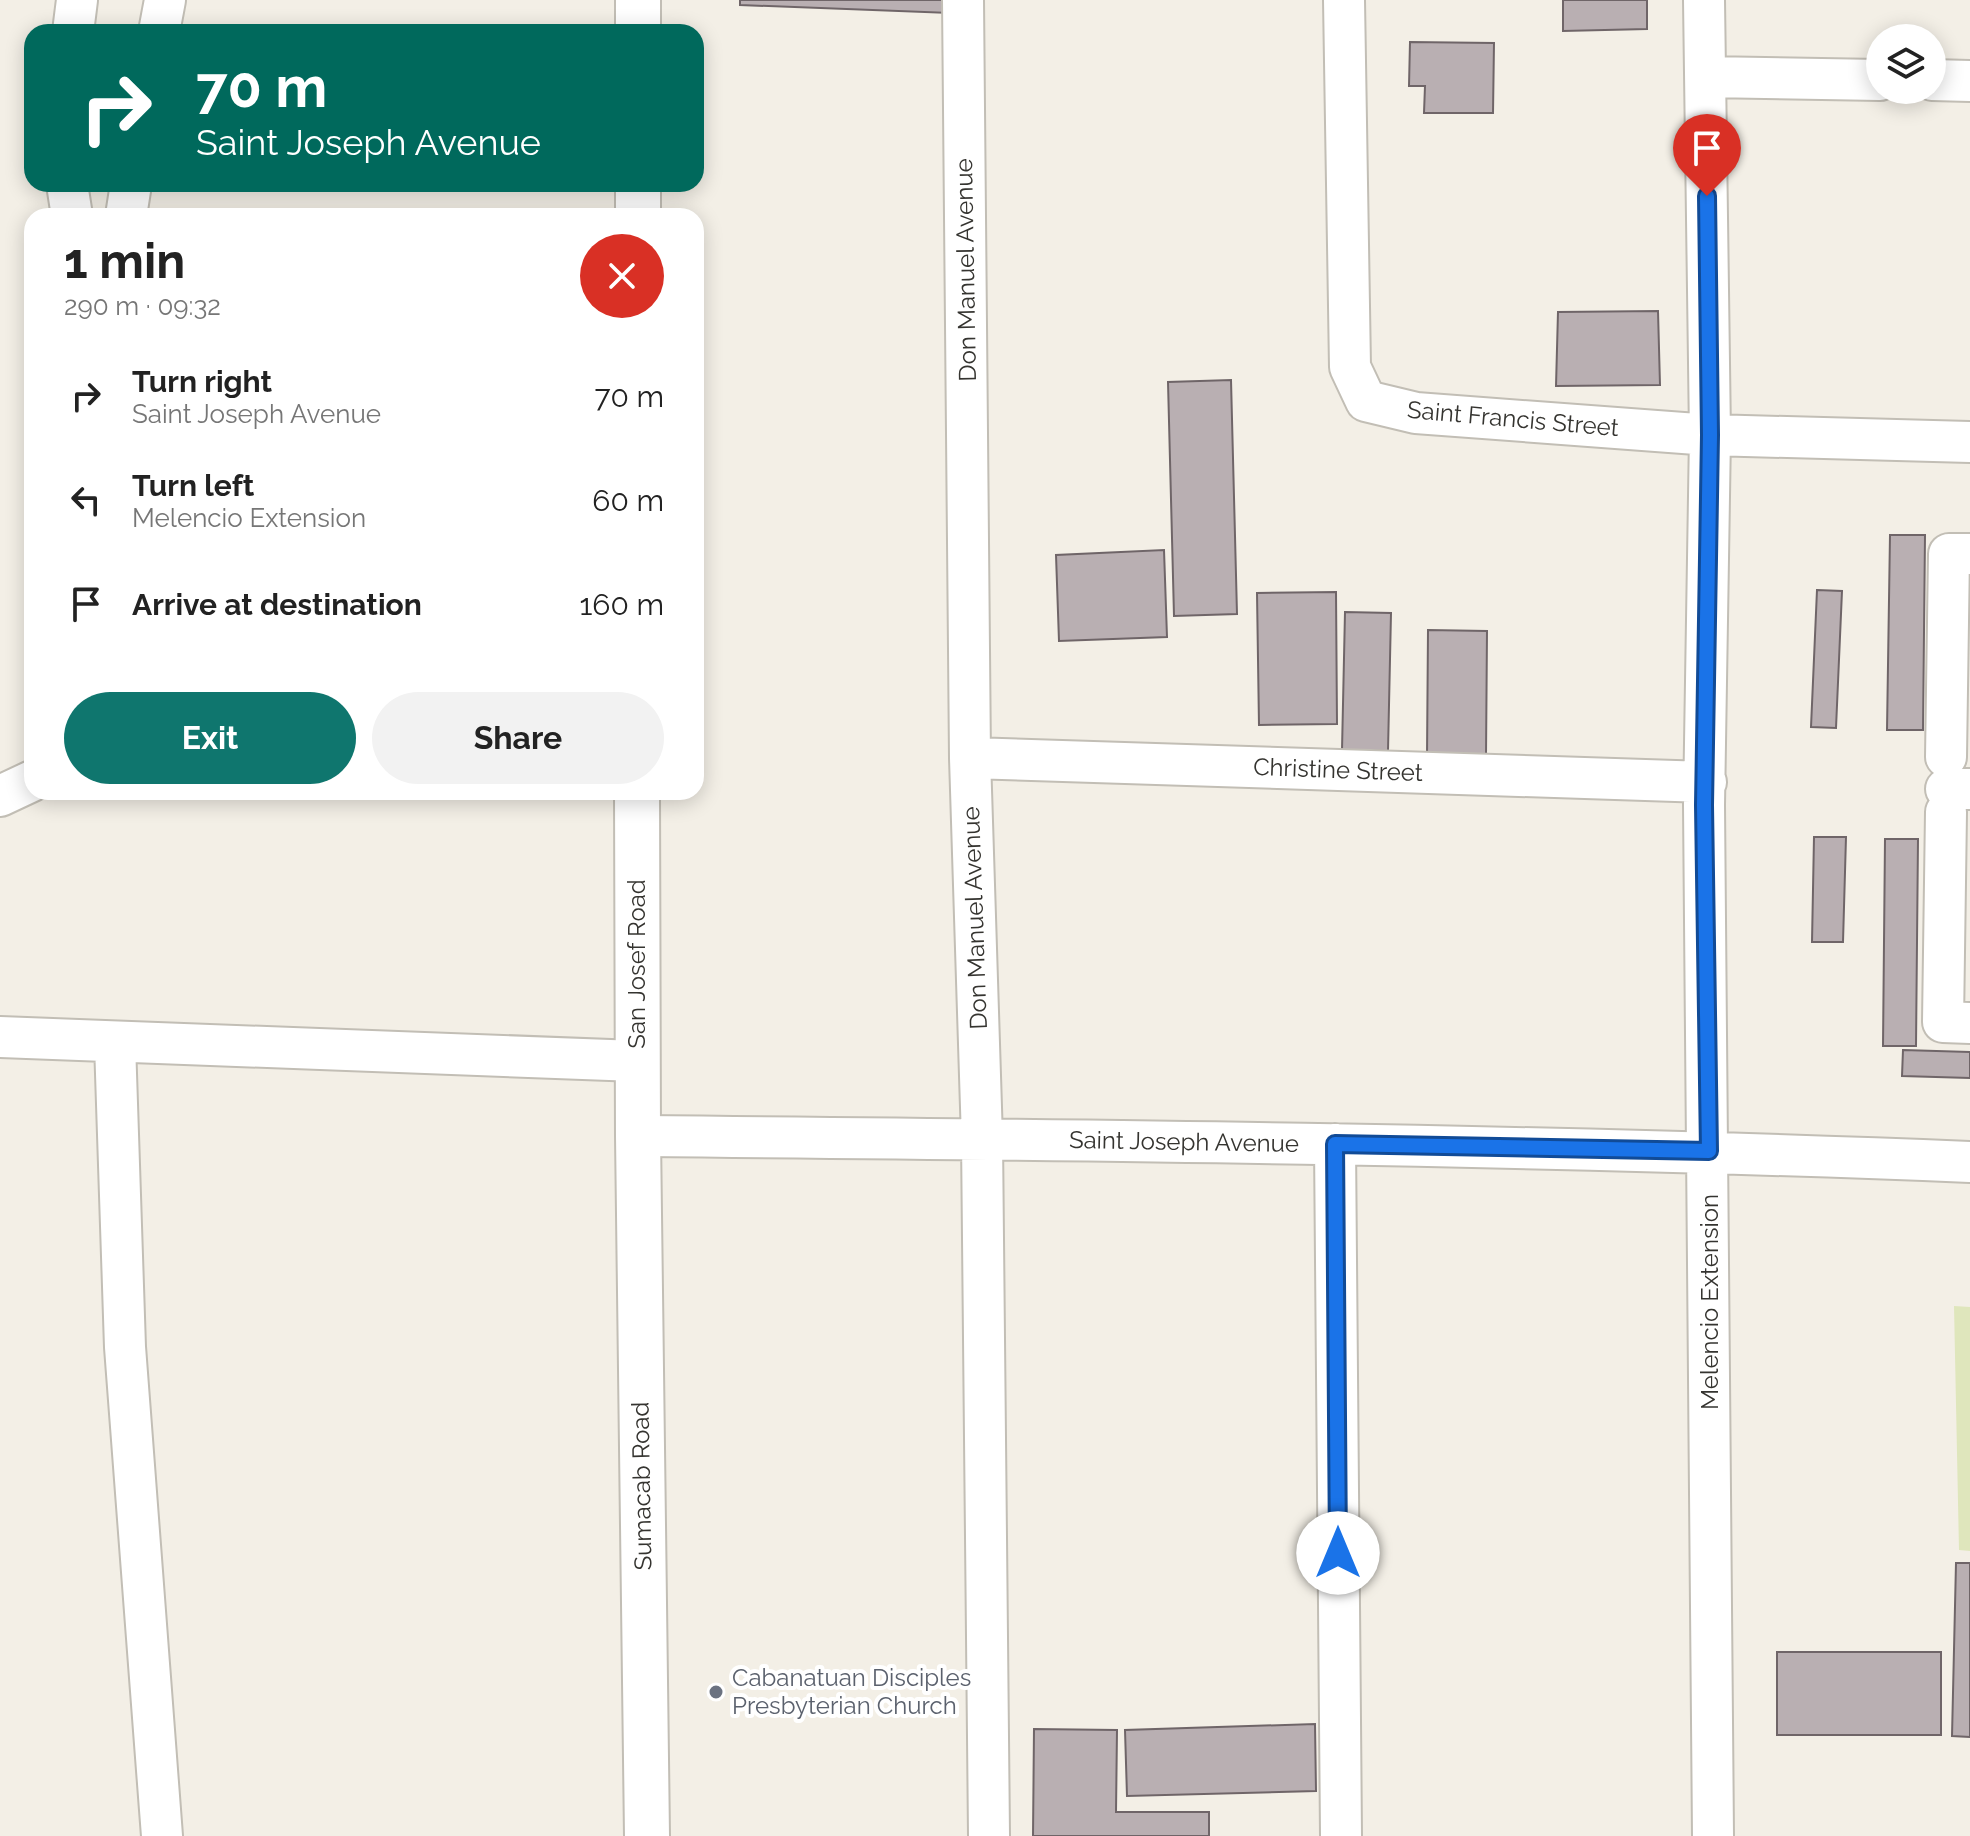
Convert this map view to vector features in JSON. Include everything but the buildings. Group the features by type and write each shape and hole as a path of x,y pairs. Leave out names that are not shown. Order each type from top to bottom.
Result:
{"main road":[{"path":"638,0 638,24"},
{"name":"San Josef Road","path":"637,800 638,1136"},
{"name":"Sumacab Road","path":"638,1136 647,1836"}],"street":[{"path":"74,24 77,0"},
{"path":"160,24 165,0"},
{"name":"Don Manuel Avenue","path":"963,0 970,758 982,1139 989,1836"},
{"name":"Saint Francis Street","path":"1344,0 1350,367 1366,401 1416,413 1710,435 1970,442"},
{"name":"Melencio Extension","path":"1704,0 1710,435 1706,782 1713,1836"},
{"path":"1706,77 1866,80"},
{"path":"1946,80 1970,81"},
{"path":"1970,554 1949,554 1952,787 1943,1022 1970,1023"},
{"name":"Christine Street","path":"970,758 1706,782"},
{"path":"0,796 24,785"},
{"path":"0,1037 637,1061"},
{"path":"115,1043 125,1347 162,1836"},
{"name":"Saint Joseph Avenue","path":"638,1136 1709,1151 1970,1162"},
{"path":"1335,1144 1341,1836"}],"green space":[{"path":"1954,1306 1970,1307 1970,1551 1959,1550"}],"place":[{"name":"Cabanatuan Disciples Presbyterian Church","path":"716,1692"}],"route":[{"path":"1338,1553 1335,1144 1709,1151 1704,805 1710,435 1707,196"}]}
